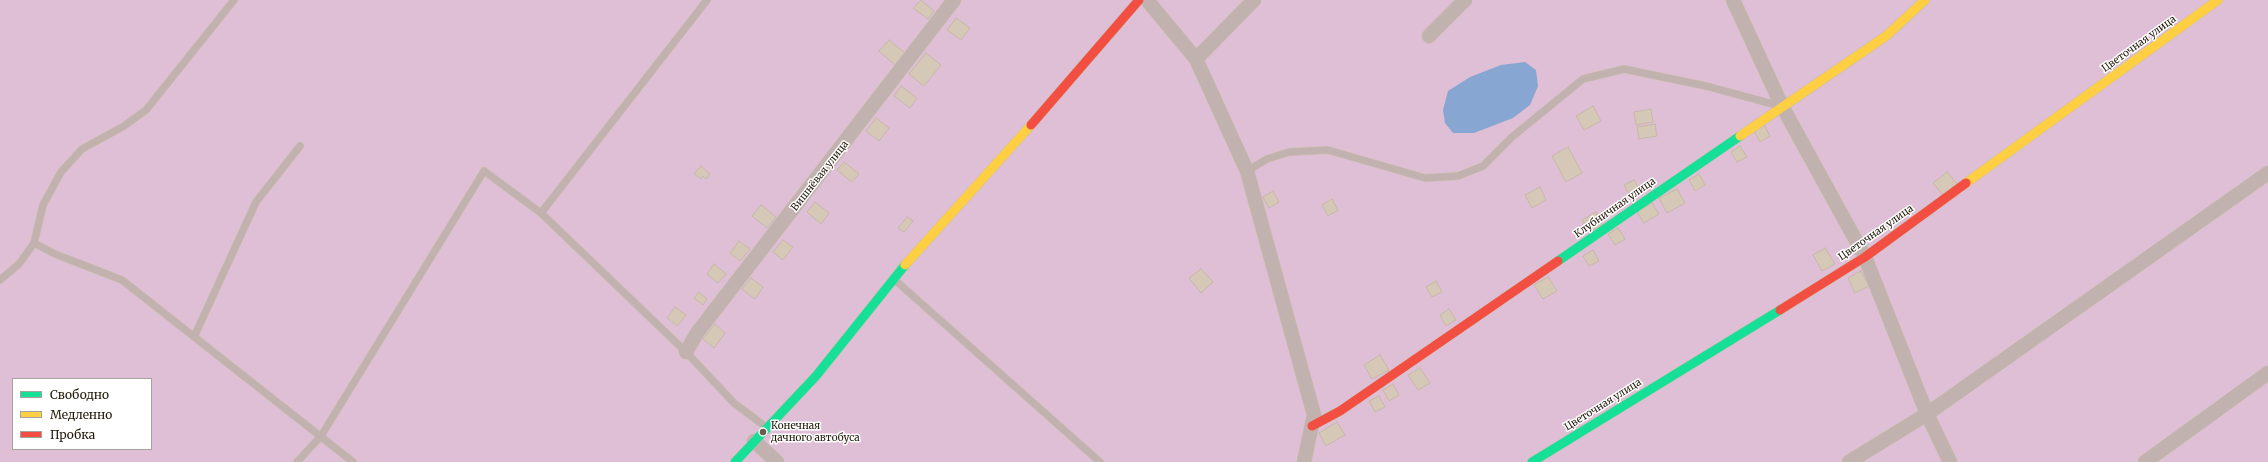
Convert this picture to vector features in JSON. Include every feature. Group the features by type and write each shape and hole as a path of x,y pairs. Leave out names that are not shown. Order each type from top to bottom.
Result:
{"street":[{"name":"Вишнёвая улица","path":"686,352 697,333 954,0"},
{"path":"735,462 816,376 893,278 996,165 1139,0"},
{"path":"1147,0 1196,59 1247,171 1314,415 1304,462"},
{"path":"1196,59 1254,0"},
{"path":"1429,36 1465,0"},
{"path":"1733,0 1782,106 1865,257 1927,414 1950,462"},
{"name":"Клубничная улица","path":"1312,426 1340,411 1886,36 1925,0"},
{"name":"Цветочная улица","path":"1532,462 1865,257 2218,0"},
{"path":"1849,462 1927,414 2268,173"},
{"path":"2145,462 2268,373"},
{"path":"754,441 777,462"}],"lane":[{"path":"0,280 19,264 34,243 43,205 61,172 82,149 124,126 146,110 234,0"},
{"path":"541,213 707,0"},
{"path":"1247,171 1267,159 1289,152 1328,150 1425,178 1458,176 1483,166 1512,137 1583,79 1624,69 1706,86 1782,106"},
{"path":"194,337 256,202 300,146"},
{"path":"297,462 320,436 484,171 541,213 686,352 734,403 766,428"},
{"path":"34,243 55,254 122,280 353,462"},
{"path":"893,278 1100,462"}],"shaded area":[{"path":"0,0 2268,0 2268,462 0,462"}],"water":[{"path":"1525,62 1536,70 1538,86 1530,105 1513,118 1474,133 1453,133 1445,123 1443,110 1448,91 1470,77 1501,65"}],"building":[{"path":"921,0 934,11 928,19 913,8"},
{"path":"956,18 970,28 961,40 947,30"},
{"path":"889,40 905,53 895,65 879,51"},
{"path":"926,53 941,65 924,86 909,74"},
{"path":"901,86 917,98 910,108 894,96"},
{"path":"1593,106 1601,121 1584,130 1576,116"},
{"path":"1651,109 1653,122 1636,125 1634,112"},
{"path":"876,118 889,128 879,141 866,131"},
{"path":"1655,124 1657,136 1639,139 1637,127"},
{"path":"1764,125 1770,136 1760,142 1754,131"},
{"path":"1740,146 1747,157 1737,162 1731,152"},
{"path":"1568,147 1582,173 1566,182 1552,156"},
{"path":"844,162 859,174 852,182 837,170"},
{"path":"701,166 710,174 706,179 703,176 701,179 694,174"},
{"path":"1947,172 1957,184 1943,195 1933,183"},
{"path":"1699,174 1705,185 1695,191 1689,180"},
{"path":"1634,180 1640,190 1630,196 1624,185"},
{"path":"1540,187 1546,200 1532,208 1525,195"},
{"path":"1677,189 1685,203 1667,213 1659,198"},
{"path":"1273,191 1279,202 1269,208 1263,197"},
{"path":"1332,199 1338,210 1328,216 1322,205"},
{"path":"815,202 829,213 821,224 807,212"},
{"path":"1652,203 1659,214 1644,223 1637,212"},
{"path":"761,205 776,217 767,228 752,216"},
{"path":"1596,212 1602,225 1588,232 1582,220"},
{"path":"907,217 913,221 904,232 898,228"},
{"path":"1618,228 1625,239 1615,245 1608,234"},
{"path":"783,240 793,247 783,260 773,252"},
{"path":"739,241 750,249 740,261 730,253"},
{"path":"1825,248 1835,264 1822,271 1813,255"},
{"path":"1593,250 1599,261 1589,266 1583,256"},
{"path":"714,264 726,274 718,283 707,274"},
{"path":"1201,269 1213,282 1201,293 1189,278"},
{"path":"1861,271 1869,286 1855,293 1848,278"},
{"path":"1548,277 1557,291 1543,299 1534,285"},
{"path":"751,278 763,287 755,299 742,289"},
{"path":"1436,281 1442,292 1432,297 1426,287"},
{"path":"699,292 707,299 703,305 694,298"},
{"path":"675,307 686,315 677,326 667,318"},
{"path":"1449,309 1456,320 1446,326 1440,315"},
{"path":"715,324 725,333 714,348 703,339"},
{"path":"1380,355 1389,370 1372,379 1364,365"},
{"path":"1420,368 1430,383 1418,390 1408,375"},
{"path":"1393,384 1399,395 1389,401 1383,390"},
{"path":"1379,396 1385,407 1375,412 1369,401"},
{"path":"1337,422 1345,435 1326,446 1319,433"}],"traffic: fast":[{"path":"1558,261 1740,136"},
{"path":"735,462 816,376 905,265"},
{"path":"1532,462 1780,310"}],"traffic: slow":[{"path":"1740,136 1886,36 1925,0"},
{"path":"1966,183 2218,0"},
{"path":"905,265 1031,125"}],"traffic: jam":[{"path":"1031,125 1139,0"},
{"path":"1780,310 1865,257 1966,183"},
{"path":"1312,426 1340,411 1558,261"}],"place":[{"name":"Конечная дачного автобуса","path":"763,432"}]}
